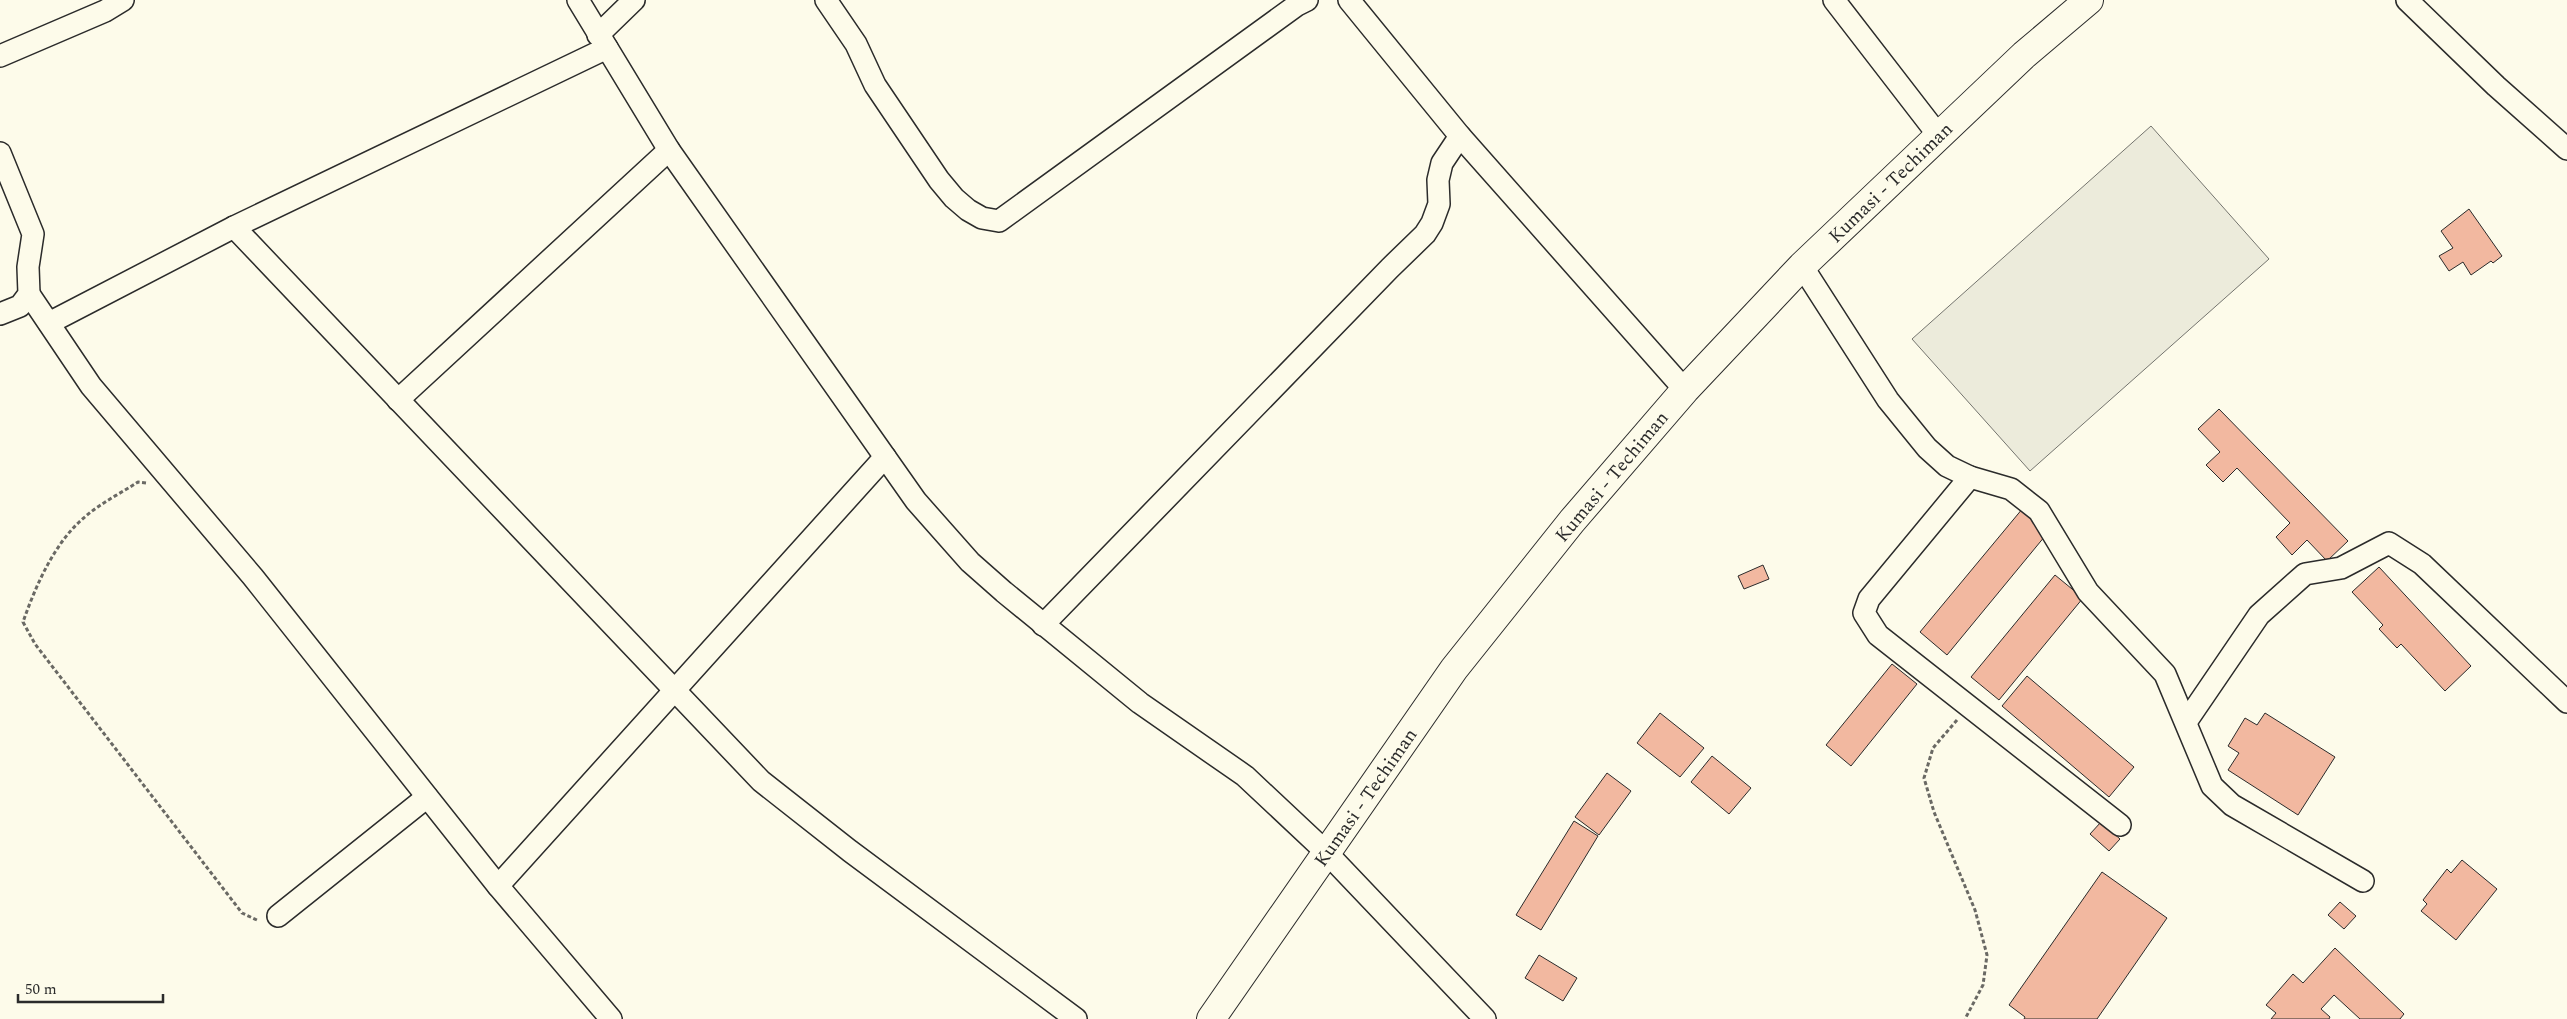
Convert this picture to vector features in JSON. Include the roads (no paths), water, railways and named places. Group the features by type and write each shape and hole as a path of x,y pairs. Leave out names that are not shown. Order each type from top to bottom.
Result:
{"highway":[{"name":"Kumasi - Techiman","path":"1211,1019 1326,852 1466,655 1572,521 1685,390 1802,266 2024,55 2089,0"}],"street":[{"path":"0,56 105,11 123,0"},
{"path":"578,0 669,150 916,501 970,562 1140,703 1245,776 1326,852 1485,1019"},
{"path":"49,323 602,41 634,0"},
{"path":"826,0 856,44 875,85 939,180 954,198 968,210 982,218 999,221 1297,5 1307,0"},
{"path":"1349,0 1460,136 1685,390"},
{"path":"1834,0 1939,136"},
{"path":"2407,0 2496,86 2567,149"},
{"path":"1043,624 1425,234 1439,204 1438,180 1442,163 1460,136"},
{"path":"398,400 669,150"},
{"path":"0,153 32,226 33,234 28,267 29,294 91,386 253,577 498,886 611,1019"},
{"path":"234,227 761,781 850,851 1076,1019"},
{"path":"1802,266 1888,400 1927,448 1947,466 1970,477 2010,489 2039,511 2088,592 2165,674 2212,786 2232,805 2362,881"},
{"path":"0,314 20,306 29,294"},
{"path":"498,886 885,457"},
{"path":"1970,477 1868,599 1864,613 1878,635 2120,825"},
{"path":"2186,722 2259,614 2305,574 2341,568 2389,543 2422,564 2567,702"},
{"path":"278,916 428,797"}]}
